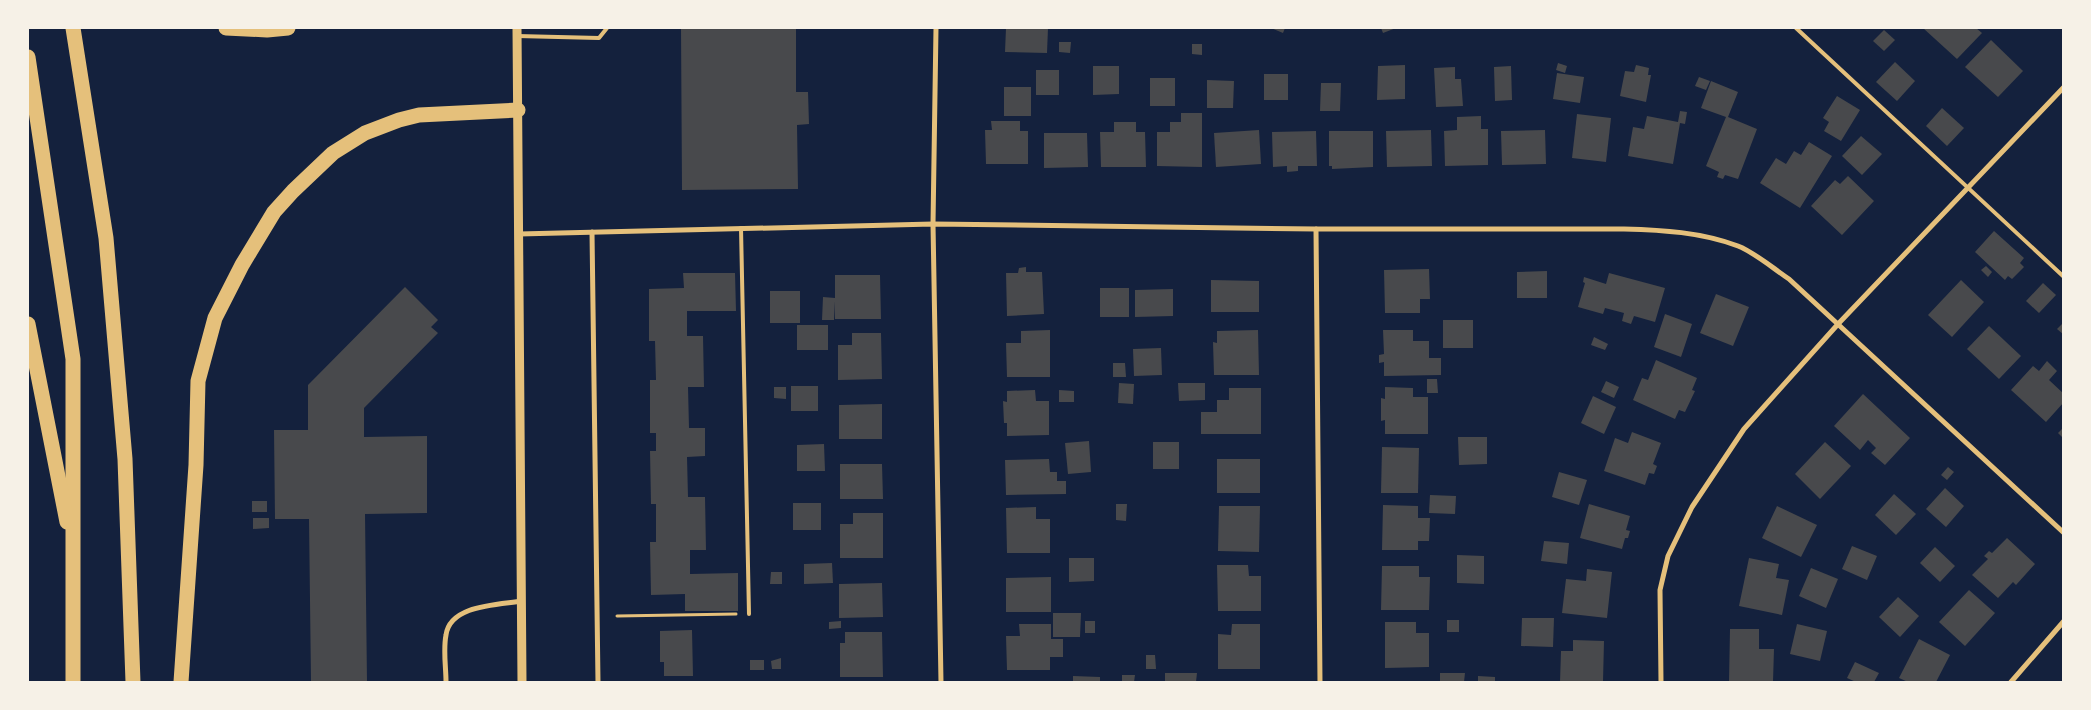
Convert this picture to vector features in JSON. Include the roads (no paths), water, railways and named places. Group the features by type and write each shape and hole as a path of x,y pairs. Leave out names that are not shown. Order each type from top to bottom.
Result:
{"highway":[{"path":"74,28 106,238 125,458 133,682"},
{"path":"226,28 267,30 288,28"},
{"path":"28,57 73,359 73,682"},
{"path":"181,682 196,465 198,381 215,318 242,265 274,212 292,191 333,153 365,133 399,120 419,115 518,110"},
{"path":"28,324 74,556"}],"street":[{"path":"936,28 933,224 941,682"},
{"path":"517,32 522,682"},
{"path":"1661,682 1660,590 1668,556 1692,507 1744,429 1839,323 2064,87"},
{"path":"519,234 933,224 1316,229 1624,229 1662,230 1698,235 1739,246 1789,279 1839,323 2064,533"},
{"path":"1316,229 1320,682"},
{"path":"592,232 598,682"},
{"path":"446,682 446,634 452,619 465,611 522,601"},
{"path":"2011,682 2064,621"}],"lane":[{"path":"517,32 599,38 607,28"},
{"path":"1796,28 2064,277"},
{"path":"741,228 749,614"}]}
